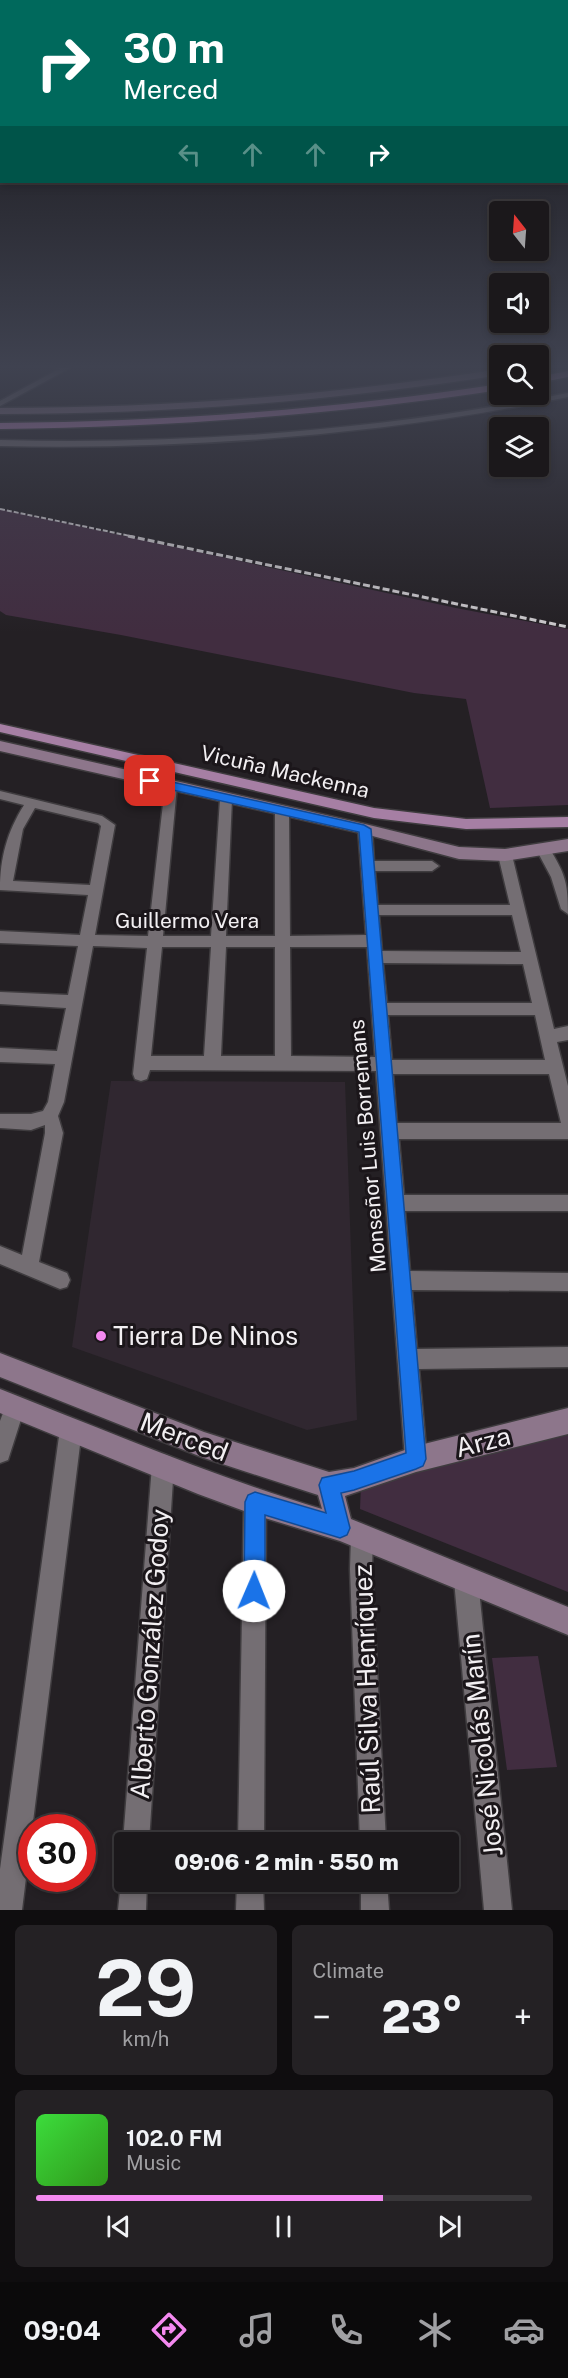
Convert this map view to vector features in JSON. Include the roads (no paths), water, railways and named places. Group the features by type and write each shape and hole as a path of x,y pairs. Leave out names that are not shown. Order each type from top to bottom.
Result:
{"main road":[{"name":"Vicuña Mackenna","path":"0,728 365,811 443,822 494,825 568,822"},
{"name":"Vicuña Mackenna","path":"494,825 568,814"}],"street":[{"path":"0,746 364,829 459,853 505,855 568,845"},
{"path":"171,786 142,1069 212,1063 384,1064 390,1067 555,1066"},
{"path":"0,795 107,822 108,828 55,1106 49,1116 31,1122 0,1121"},
{"path":"212,1063 226,799"},
{"path":"32,803 16,829 2,885 95,890"},
{"path":"282,812 283,1063"},
{"name":"Monseñor Luis Borremans","path":"364,829 416,1459"},
{"path":"543,849 558,877 568,909"},
{"path":"505,855 568,1121"},
{"path":"368,866 432,866"},
{"path":"371,910 518,910"},
{"name":"Guillermo Vera","path":"0,937 86,941 282,942 529,958"},
{"path":"0,998 75,1002"},
{"path":"379,1009 541,1009"},
{"path":"548,1037 568,1033"},
{"path":"0,1055 64,1058"},
{"path":"29,1267 54,1133 53,1123 49,1116"},
{"path":"389,1131 568,1131"},
{"path":"395,1203 568,1203"},
{"path":"0,1255 60,1280"},
{"path":"401,1280 568,1282"},
{"path":"409,1359 568,1357"},
{"name":"Merced","path":"0,1365 208,1447 329,1485"},
{"path":"0,1452 7,1404"},
{"name":"Merced","path":"7,1404 198,1481 255,1502 351,1532 568,1621"},
{"name":"Arza","path":"329,1485 354,1480 416,1459 568,1421"},
{"path":"8,1910 71,1430"},
{"name":"Alberto González Godoy","path":"137,1832 163,1465"},
{"path":"329,1485 351,1532"},
{"path":"251,1832 255,1502"},
{"name":"Raúl Silva Henríquez","path":"351,1532 361,1569 373,1832"},
{"name":"José Nicolás Marín","path":"466,1580 498,1910"},
{"path":"132,1910 133,1892"},
{"path":"250,1892 250,1910"},
{"path":"374,1892 375,1910"}],"railway":[{"path":"0,509 135,537"},
{"path":"128,536 568,627"}],"place":[{"name":"Tierra De Ninos","path":"101,1336"}]}
